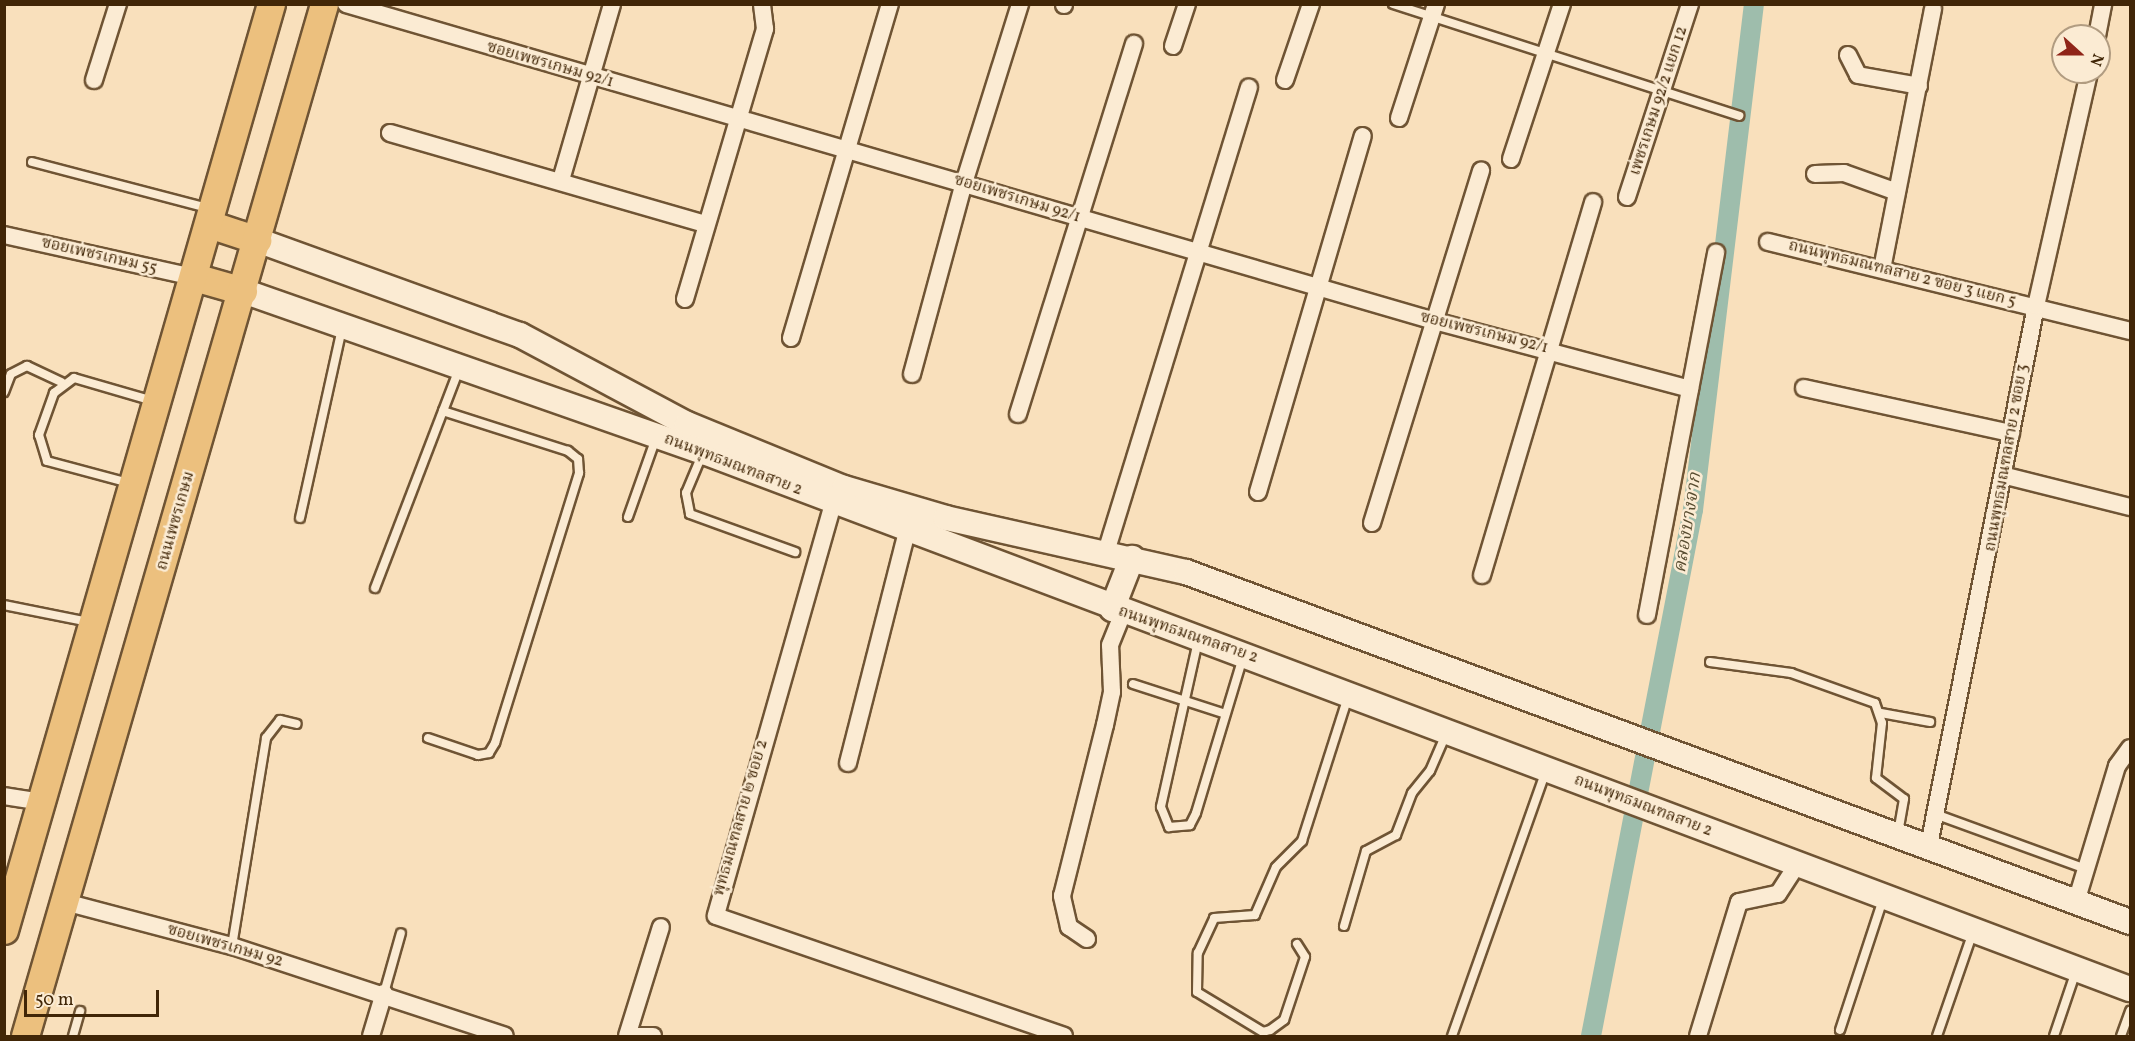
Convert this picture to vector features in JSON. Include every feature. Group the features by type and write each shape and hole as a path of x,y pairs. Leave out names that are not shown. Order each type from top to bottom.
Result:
{"main road":[{"path":"4,930 135,485 271,4"},
{"name":"ถนนเพชรเกษม","path":"25,1036 243,291 324,4"},
{"path":"212,216 257,240"},
{"name":"ถนนพุทธมณฑลสาย 2","path":"257,240 519,335 687,424 844,488 946,519 1106,552 1186,572 1929,845 2130,922"},
{"path":"194,277 243,291"},
{"name":"ถนนพุทธมณฑลสาย 2","path":"243,291 344,322 462,363 704,452 832,504 1117,610 1244,653 1883,898 2130,989"},
{"path":"1117,610 1132,558"}],"street":[{"path":"94,80 118,4"},
{"name":"ซอยเพชรเกษม 92/1","path":"346,4 1431,320 1546,348 1690,389"},
{"path":"561,180 612,4"},
{"path":"685,298 705,224 765,29 762,4"},
{"path":"791,338 890,4"},
{"path":"912,374 964,183 1020,4"},
{"path":"1173,46 1187,4"},
{"path":"1285,80 1311,4"},
{"path":"1510,159 1562,4"},
{"name":"เพชรเกษม 92/2 แยก 12","path":"1627,197 1690,4"},
{"path":"2099,24 2103,4"},
{"path":"1882,269 1934,9"},
{"path":"1399,118 1434,11"},
{"path":"1018,414 1134,44"},
{"path":"1848,55 1858,75 1919,86"},
{"name":"ถนนพุทธมณฑลสาย 2 ซอย 3","path":"1929,845 2006,476 2011,433 2036,306 2086,84"},
{"path":"1106,552 1196,251 1249,88"},
{"path":"390,133 561,180 705,224"},
{"path":"1258,492 1363,136"},
{"path":"1372,523 1431,320 1481,170"},
{"path":"1815,174 1844,173 1897,192"},
{"path":"1482,575 1546,348 1593,202"},
{"name":"ซอยเพชรเกษม 55","path":"4,234 194,277"},
{"name":"ถนนพุทธมณฑลสาย 2 ซอย 3 แยก 5","path":"1768,242 2036,306 2130,331"},
{"path":"1647,615 1716,252"},
{"path":"1804,388 2011,433"},
{"path":"2006,476 2130,507"},
{"name":"พุทธมณฑลสาย ๒ ซอย 2","path":"832,504 716,916 1064,1036"},
{"path":"848,763 907,532"},
{"path":"1087,939 1069,927 1062,896 1105,725 1112,685 1110,645 1117,610"},
{"path":"2076,902 2117,766 2130,748"},
{"path":"4,796 42,802"},
{"path":"1698,1036 1739,902 1778,894 1786,889 1797,865"},
{"name":"ซอยเพชรเกษม 92","path":"65,902 232,946 384,993 505,1036"},
{"path":"627,1036 661,927"},
{"path":"371,1036 384,993"},
{"path":"633,1036 653,1036"}],"lane":[{"path":"1393,4 1434,11 1546,54 1739,116"},
{"path":"32,162 212,216"},
{"path":"300,518 344,322"},
{"path":"375,588 462,363"},
{"path":"4,392 11,374 27,366 62,382 74,378 158,402"},
{"path":"62,382 39,435 47,461 135,485"},
{"path":"428,738 478,755 489,753 495,743 579,473 578,459 568,451 443,411"},
{"path":"628,516 657,436"},
{"path":"704,452 686,493 690,514 795,552"},
{"path":"4,605 95,623"},
{"path":"1199,638 1182,699 1161,807 1168,827 1190,825 1223,713 1244,653"},
{"path":"1710,662 1791,673 1868,699 1881,713 1930,722"},
{"path":"1133,684 1223,713"},
{"path":"1297,944 1305,957 1284,1020 1270,1030 1263,1032 1197,992 1198,953 1214,918 1255,915 1276,867 1302,840 1349,694"},
{"path":"1881,713 1874,772 1904,799 1898,834"},
{"path":"232,946 266,738 280,720 297,724"},
{"path":"1344,926 1366,851 1396,835 1412,794 1430,771 1447,731"},
{"path":"1452,1036 1552,772"},
{"path":"1935,814 2086,869"},
{"path":"1840,1030 1883,898"},
{"path":"1936,1036 1974,932"},
{"path":"384,993 401,933"},
{"path":"2054,1036 2077,969"},
{"path":"73,1036 81,1011"},
{"path":"2121,1036 2130,1011"}],"waterway":[{"name":"คลองบางจาก","path":"1591,1036 1693,510 1754,4"}]}
